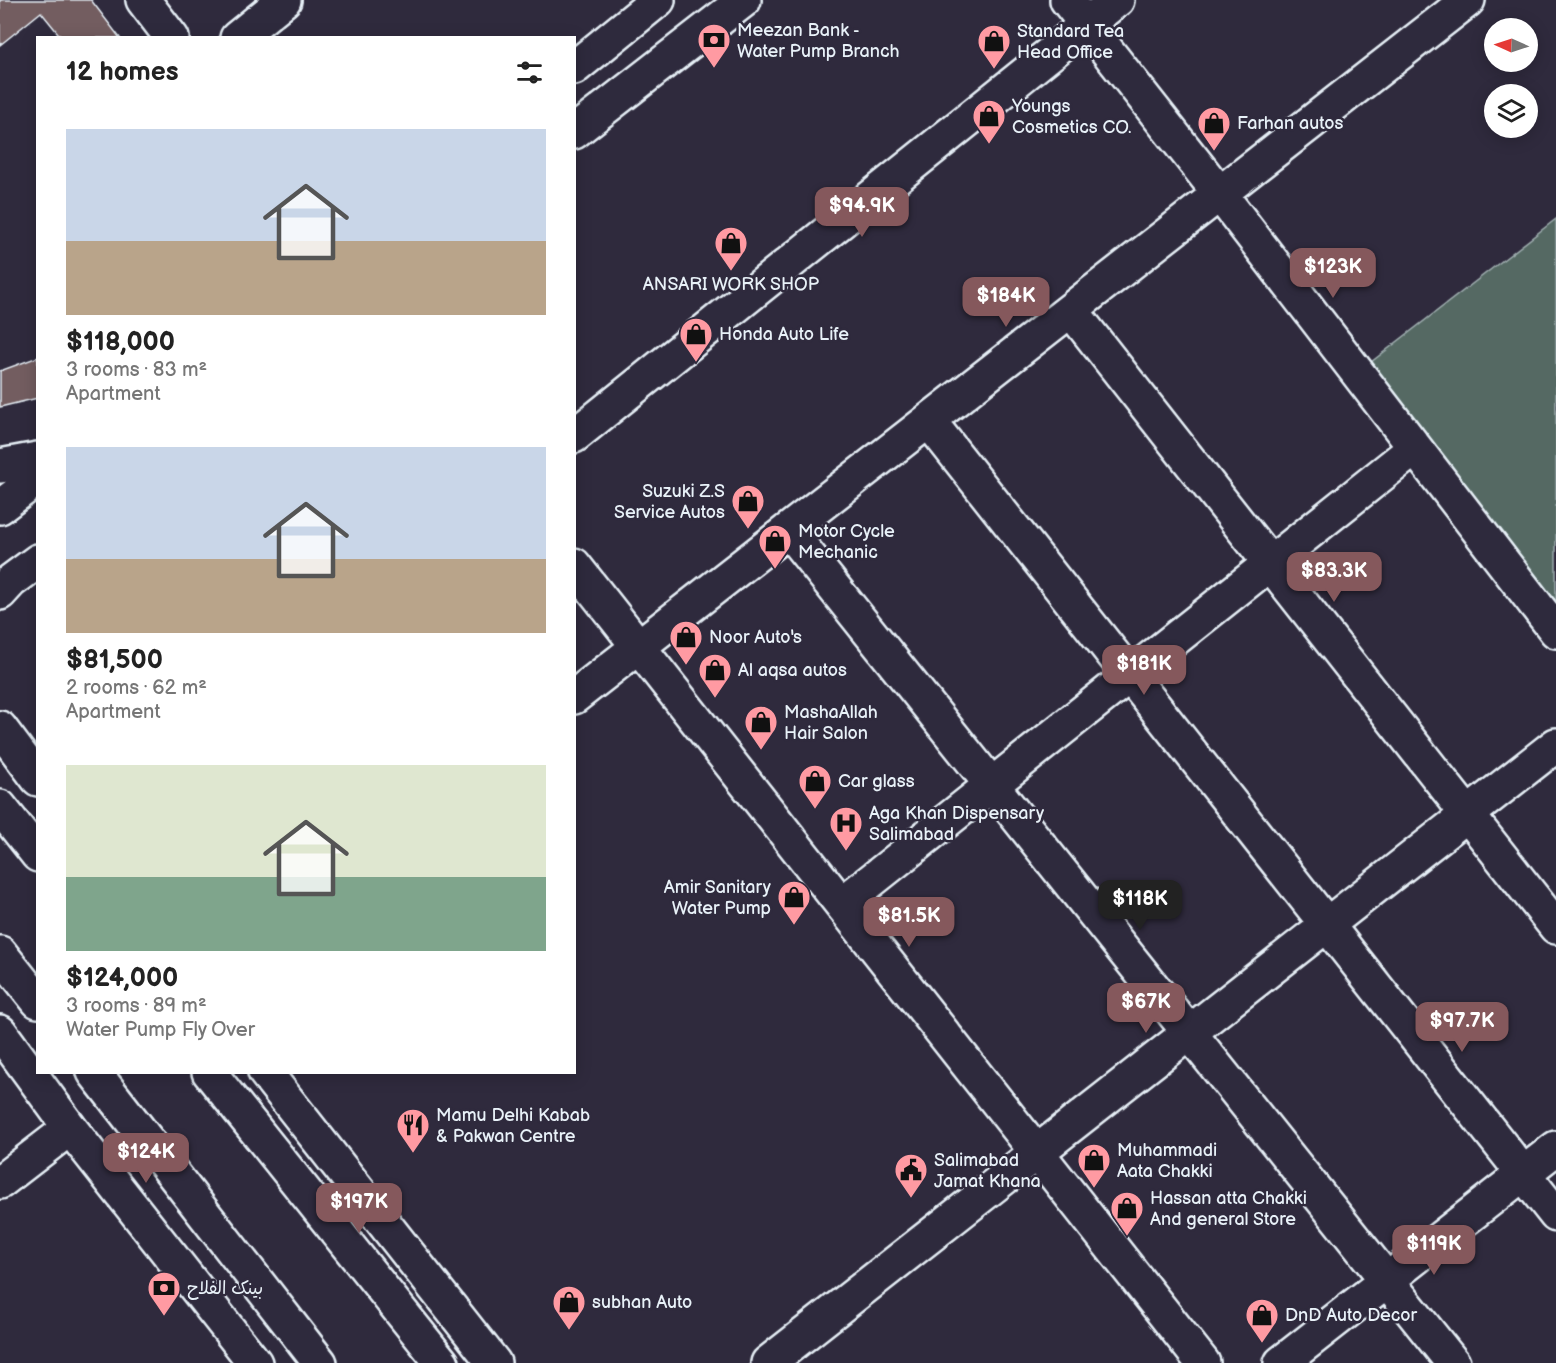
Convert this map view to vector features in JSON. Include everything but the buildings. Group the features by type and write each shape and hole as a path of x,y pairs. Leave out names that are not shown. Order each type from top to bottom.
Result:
{"main road":[{"path":"143,0 170,36"},
{"path":"239,36 284,0"},
{"path":"576,66 658,0"},
{"path":"576,130 744,0"},
{"path":"576,434 1077,12 1117,0"},
{"path":"576,695 1468,0"},
{"path":"1077,12 1556,631"},
{"path":"1071,310 1556,927"},
{"path":"928,421 1556,1215"},
{"path":"842,904 1415,448"},
{"path":"0,466 36,459"},
{"path":"0,507 36,480"},
{"path":"788,530 1453,1363"},
{"path":"0,593 11,581 36,562"},
{"path":"576,568 1203,1363"},
{"path":"0,728 36,776"},
{"path":"768,1363 1556,745"},
{"path":"0,807 36,852"},
{"path":"0,953 36,998"},
{"path":"0,1032 70,1128 255,1363"},
{"path":"96,1074 320,1363"},
{"path":"211,1074 442,1363"},
{"path":"267,1074 494,1363"},
{"path":"0,1182 70,1128"},
{"path":"1281,1363 1556,1148"}],"green space":[{"path":"1556,219 1556,631 1357,373"}],"place":[{"name":"Meezan Bank - Water Pump Branch","path":"714,69"},
{"name":"Standard Tea Head Office","path":"994,70"},
{"name":"Youngs Cosmetics CO.","path":"989,145"},
{"name":"Farhan autos","path":"1214,152"},
{"name":"ANSARI WORK SHOP","path":"731,272"},
{"name":"Honda Auto Life","path":"696,363"},
{"name":"Suzuki Z.S Service Autos","path":"748,530"},
{"name":"Motor Cycle Mechanic","path":"775,570"},
{"name":"Noor Auto's","path":"686,666"},
{"name":"Al aqsa autos","path":"715,699"},
{"name":"MashaAllah Hair Salon","path":"761,751"},
{"name":"Car glass","path":"815,810"},
{"name":"Aga Khan Dispensary Salimabad","path":"846,852"},
{"name":"Amir Sanitary Water Pump","path":"794,926"},
{"name":"Mamu Delhi Kabab & Pakwan Centre","path":"413,1154"},
{"name":"Muhammadi Aata Chakki","path":"1094,1189"},
{"name":"Salimabad Jamat Khana","path":"911,1199"},
{"name":"Hassan atta Chakki And general Store","path":"1127,1237"},
{"name":"بینک الفلاح","path":"164,1317"},
{"name":"subhan Auto","path":"569,1331"},
{"name":"DnD Auto Decor","path":"1262,1344"}]}
